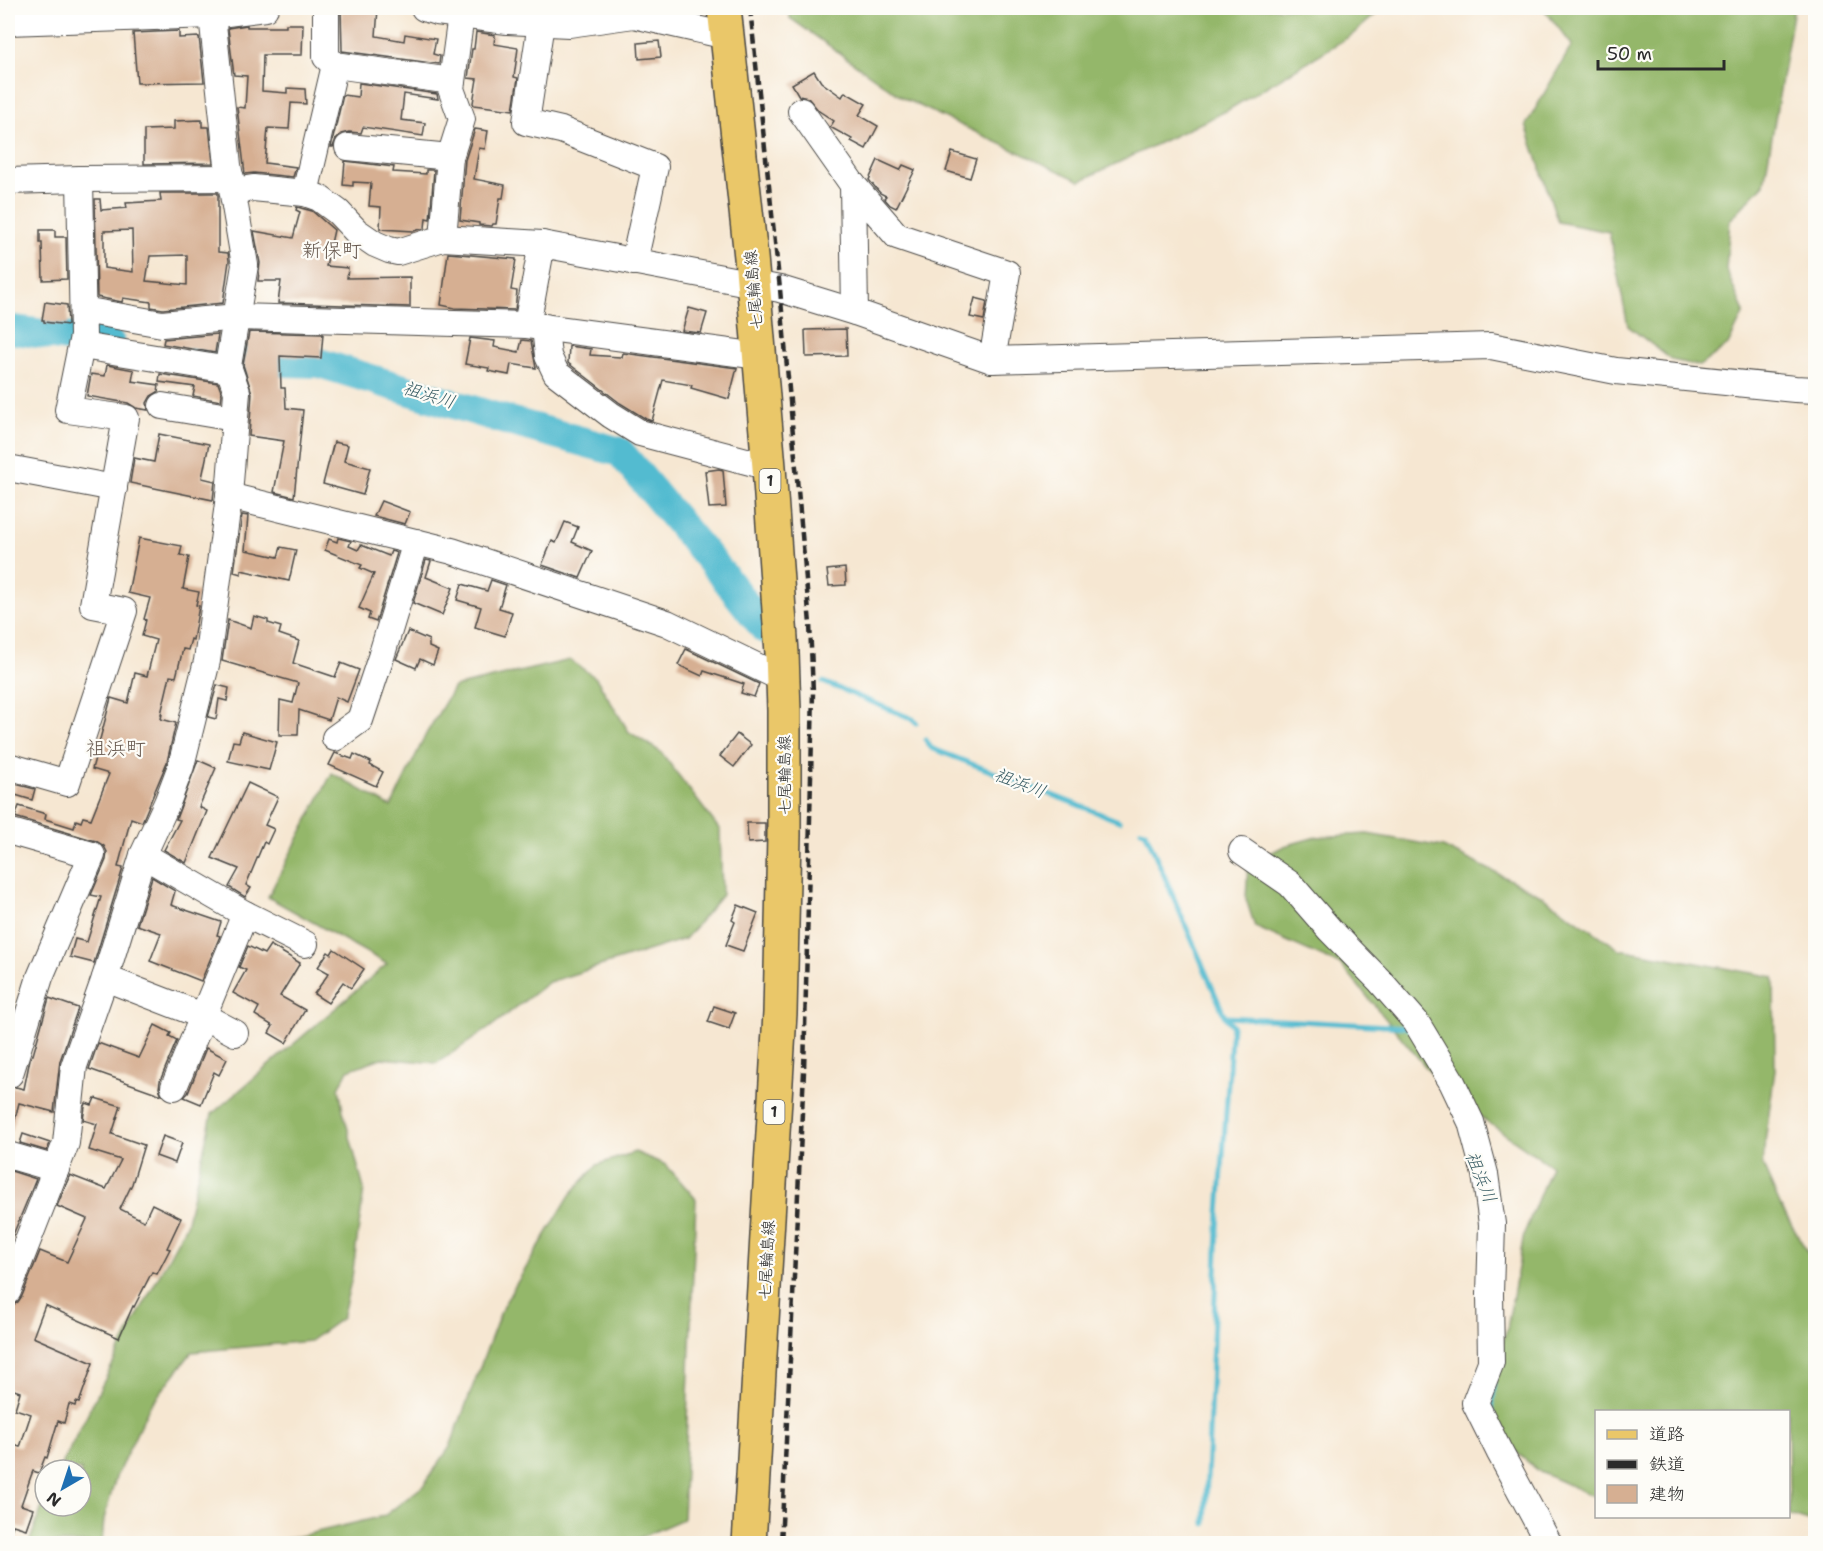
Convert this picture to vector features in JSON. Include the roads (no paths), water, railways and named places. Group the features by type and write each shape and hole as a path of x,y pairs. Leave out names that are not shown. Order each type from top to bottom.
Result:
{"main road":[{"name":"七尾輪島線","path":"726,22 769,468 785,729 780,1013 749,1544"}],"street":[{"path":"8,21 265,8"},
{"path":"326,8 326,57 335,65 452,81"},
{"path":"423,8 461,15 507,14 541,23 569,24 634,15 726,22"},
{"path":"10,1279 66,1143 74,1066 105,978 142,855 167,803 181,766 207,661 230,496 237,392 229,363 245,265 228,165 213,11"},
{"path":"443,238 450,158 462,118 451,89 461,15"},
{"path":"541,23 526,122 561,130 655,167 634,262"},
{"path":"305,193 335,65"},
{"path":"801,111 853,185 897,236 1007,273 992,360"},
{"path":"348,147 450,158"},
{"path":"8,767 67,783 124,611 93,605 126,418 68,410 82,341 80,178"},
{"path":"8,181 80,178 232,184 305,193 319,198 338,212 356,231 389,250 398,252 443,238 542,244 780,289 855,312 992,360 1491,346 1616,371 1815,390"},
{"path":"853,185 855,312"},
{"path":"542,244 536,326 556,373 611,415 640,433 769,468"},
{"path":"82,310 162,324 237,317 536,326 759,356"},
{"path":"82,341 229,363"},
{"path":"162,406 234,418"},
{"path":"8,468 114,488"},
{"path":"230,496 452,550 667,623 783,679"},
{"path":"335,738 360,720 416,542"},
{"path":"8,831 92,855 40,977 10,1074 8,1074"},
{"path":"1242,851 1290,884 1416,1022 1452,1082 1471,1122 1485,1174 1492,1224 1491,1362 1475,1403 1549,1544"},
{"path":"142,855 245,914 304,944"},
{"path":"174,1087 245,914"},
{"path":"105,978 203,1016 235,1033"},
{"path":"8,1155 56,1169"}],"waterway":[{"name":"祖浜川","path":"8,329 110,343"},
{"name":"祖浜川","path":"202,357 223,360 319,363 502,419 620,452 765,629"},
{"name":"祖浜川","path":"823,682 913,719 916,723"},
{"name":"祖浜川","path":"926,740 931,748 1119,821"},
{"name":"祖浜川","path":"1141,830 1145,831 1225,1017 1232,1025 1218,1228 1205,1524"},
{"name":"祖浜川","path":"1225,1017 1407,1027 1408,1029"},
{"name":"祖浜川","path":"1493,1414 1494,1385"}],"railway":[{"path":"750,8 780,289 810,624 813,692 804,1071 781,1544"}],"district":[{"name":"新保町","path":"332,250"},
{"name":"祖浜町","path":"116,748"}]}
